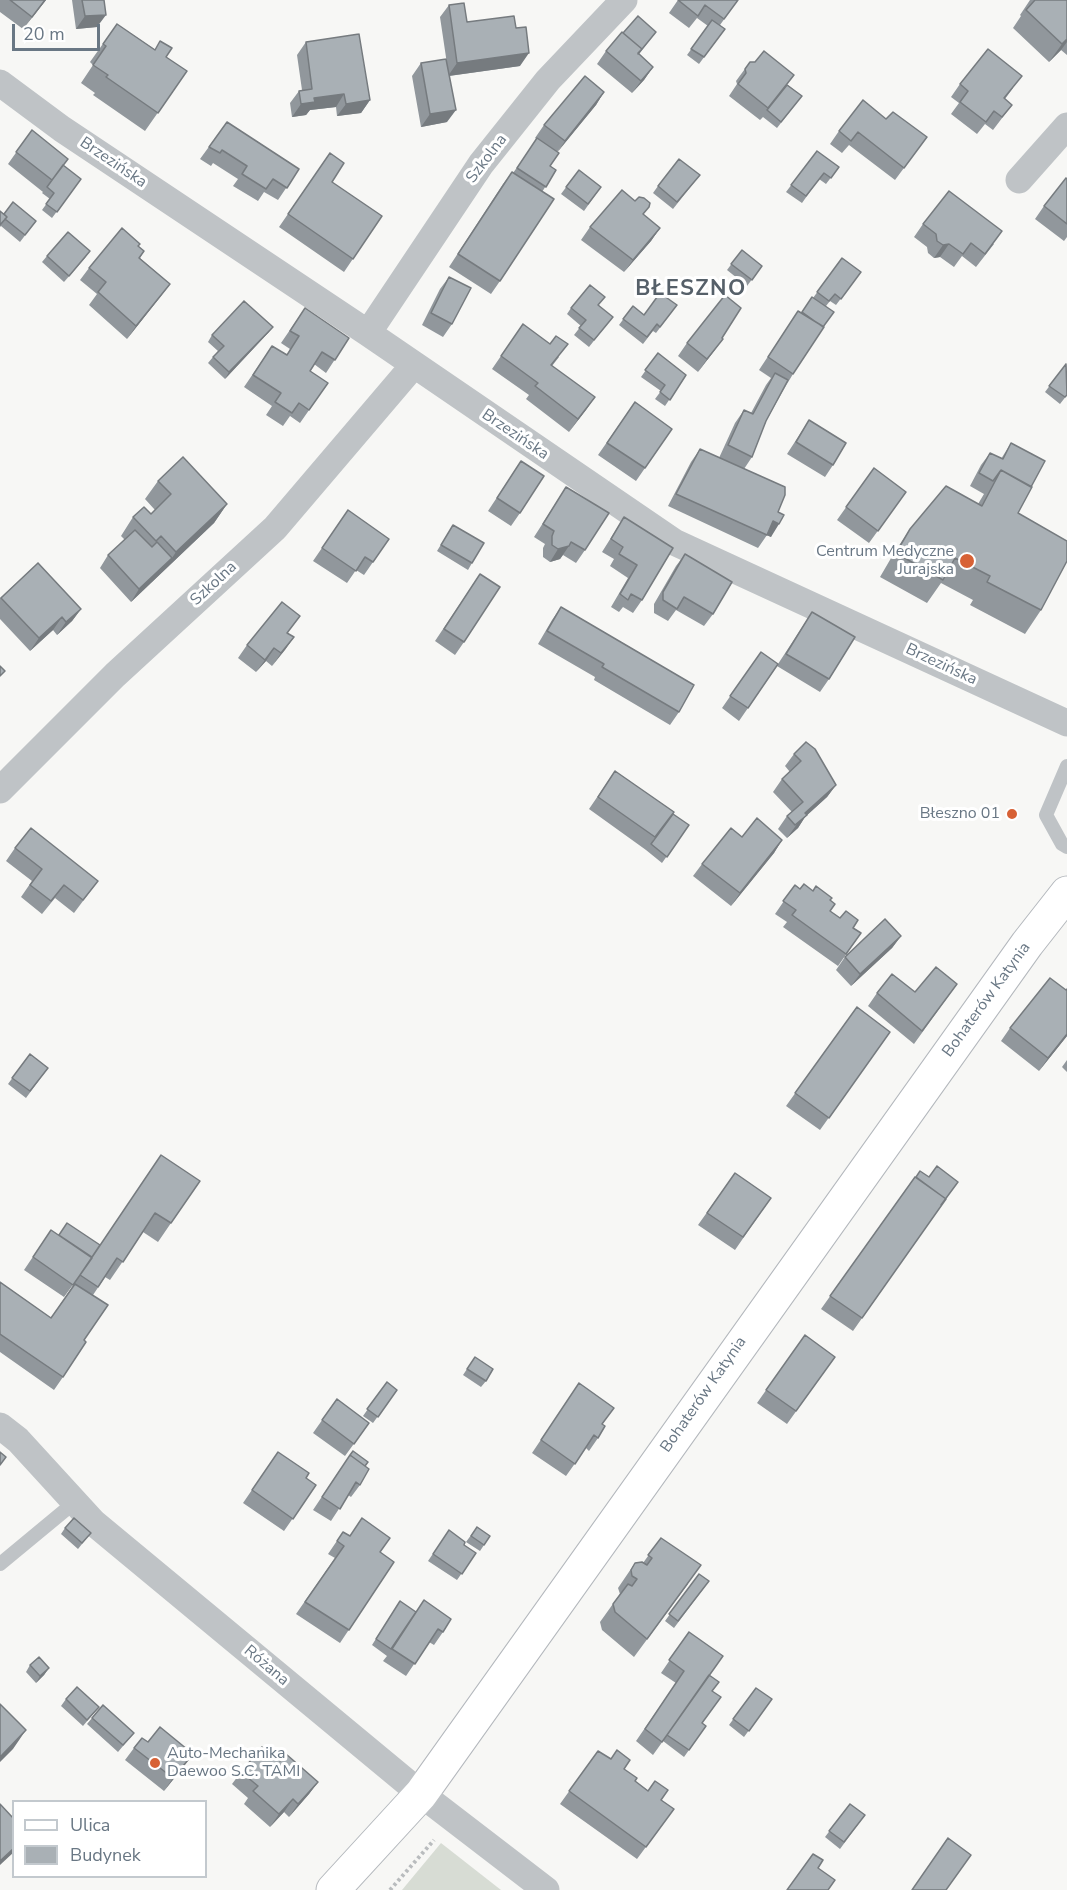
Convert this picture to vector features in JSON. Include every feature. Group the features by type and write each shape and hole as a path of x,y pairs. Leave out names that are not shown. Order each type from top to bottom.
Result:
{"street":[{"name":"Szkolna","path":"368,333 481,164 548,80 624,0"},
{"name":"Brzezińska","path":"0,83 62,129 368,333 413,366 674,542 1067,723"},
{"path":"1019,180 1067,126"},
{"name":"Szkolna","path":"0,790 115,675 275,528 413,366"},
{"name":"Bohaterów Katynia","path":"333,1890 421,1794 707,1390 1062,909"},
{"name":"Różana","path":"0,1426 18,1440 94,1523 421,1794 546,1890"}],"lane":[{"path":"1067,766 1046,814 1062,844 1067,847"},
{"path":"0,1564 75,1502"}],"path":[{"path":"390,1890 441,1833"}],"shaded area":[{"path":"441,1843 501,1890 402,1890"}],"building":[{"path":"10,0 45,0 32,17"},
{"path":"82,0 104,0 106,15 85,16"},
{"path":"678,0 738,0 724,19 705,5 698,16"},
{"path":"1035,0 1067,0 1067,39 1062,44 1026,10"},
{"path":"464,3 467,22 514,16 516,28 526,27 529,53 457,63 449,5"},
{"path":"638,16 656,32 638,54 642,49 623,33"},
{"path":"712,20 725,29 704,57 691,49"},
{"path":"117,24 155,50 160,41 172,48 166,57 187,71 158,113 106,77 108,75 93,65 106,46 103,44"},
{"path":"622,32 642,49 638,53 653,67 641,81 606,51"},
{"path":"359,34 370,100 346,104 344,94 314,98 315,102 301,104 299,91 312,89 306,42"},
{"path":"988,49 1022,76 1004,98 1012,105 1002,117 994,111 986,122 960,102 968,91 960,84"},
{"path":"764,51 794,75 768,108 738,84 750,62 755,62"},
{"path":"446,59 456,110 430,114 421,63"},
{"path":"585,76 604,92 565,141 544,125"},
{"path":"787,85 802,96 781,122 767,110"},
{"path":"863,100 886,119 893,112 927,137 904,168 858,132 851,141 839,131"},
{"path":"227,122 299,169 287,188 273,179 266,189 242,174 247,166 222,150 220,153 209,147"},
{"path":"32,130 68,159 52,180 16,152"},
{"path":"537,138 559,153 550,166 556,170 546,187 517,168"},
{"path":"817,151 839,167 831,178 824,173 806,196 791,185"},
{"path":"330,153 344,163 332,182 382,216 353,259 288,214"},
{"path":"679,159 700,175 677,202 658,186"},
{"path":"63,165 81,179 57,212 46,204 54,193 47,187"},
{"path":"579,170 601,187 588,204 566,187"},
{"path":"512,172 554,199 500,281 458,254"},
{"path":"1067,179 1067,224 1044,206"},
{"path":"622,190 635,201 639,197 650,203 643,214 660,228 633,260 590,227"},
{"path":"949,191 1002,231 985,254 971,243 963,254 949,244 943,245 937,241 936,234 923,224"},
{"path":"13,202 36,221 25,235 5,219 7,217 4,214"},
{"path":"0,211 7,217 0,225"},
{"path":"122,228 140,244 138,246 144,251 139,258 170,284 136,326 98,292 106,282 89,268"},
{"path":"68,232 90,251 69,276 47,256"},
{"path":"742,250 762,266 752,280 731,264"},
{"path":"842,258 861,272 841,299 835,294 829,301 817,292"},
{"path":"449,277 471,288 452,324 431,313"},
{"path":"590,285 605,297 598,305 613,317 594,340 579,328 586,320 571,308"},
{"path":"660,293 677,305 660,327 657,324 647,337 623,319 633,306 644,315"},
{"path":"725,295 741,308 723,339 707,359 687,343"},
{"path":"812,297 834,312 823,327 802,312"},
{"path":"244,301 273,327 229,372 213,357 224,346 212,335"},
{"path":"305,308 349,338 335,360 322,352 310,371 328,383 309,410 299,403 292,413 275,402 281,393 253,375 272,346 287,355 299,336 290,331"},
{"path":"798,311 824,327 793,374 768,357"},
{"path":"523,324 550,344 556,336 568,344 551,365 595,397 578,419 535,386 538,383 501,356"},
{"path":"658,353 686,375 670,400 660,392 665,385 645,370"},
{"path":"1066,364 1067,395 1065,397 1049,386"},
{"path":"775,373 788,380 766,421 752,457 728,445 744,410 753,414"},
{"path":"635,402 672,429 645,468 607,443"},
{"path":"809,420 846,443 833,465 796,442"},
{"path":"1011,443 1045,461 1031,487 1001,470 993,481 979,473 990,453 1003,459"},
{"path":"700,449 785,487 785,495 778,512 784,515 779,524 773,521 767,535 676,494"},
{"path":"183,457 227,504 176,552 161,536 156,541 133,517 144,507 151,514 171,494 158,481"},
{"path":"521,461 544,476 520,513 497,498"},
{"path":"874,468 906,492 878,531 846,507"},
{"name":"Centrum Medyczne Jurajska","path":"1001,470 1032,487 1018,513 1067,541 1067,561 1041,610 987,582 990,576 955,558 943,580 896,553 910,529 946,486 982,506"},
{"path":"566,487 609,513 585,550 571,542 569,546 558,549 552,545 554,531 543,524"},
{"path":"348,510 389,539 373,562 365,557 356,571 322,548"},
{"path":"624,517 673,548 642,600 631,594 628,600 620,594 637,565 619,554 623,547 611,539"},
{"path":"453,525 484,543 472,563 441,545"},
{"path":"135,530 152,547 157,542 172,558 139,589 108,555"},
{"path":"685,554 732,582 713,614 684,597 677,609 663,600 663,592"},
{"path":"38,563 81,609 66,622 62,617 39,638 1,598"},
{"path":"480,574 500,587 464,642 444,629"},
{"path":"282,602 300,616 287,633 294,637 281,653 274,648 265,660 247,645"},
{"path":"561,607 694,685 679,712 602,667 604,664 547,631"},
{"path":"812,612 855,637 829,679 786,654"},
{"path":"761,652 778,664 748,708 730,696"},
{"path":"0,666 5,671 0,676"},
{"path":"806,742 815,749 836,785 795,825 787,816 803,802 782,779 801,761 794,754"},
{"path":"615,771 674,812 655,837 598,797"},
{"path":"673,814 689,825 667,857 651,844"},
{"path":"757,818 782,840 740,893 702,864 731,828 742,837"},
{"path":"31,828 98,881 83,900 64,885 51,901 30,885 42,869 15,848"},
{"path":"804,884 813,891 816,886 832,898 830,900 835,904 830,911 840,918 846,911 858,920 853,928 861,933 846,954 792,915 796,910 783,901 795,885 800,889"},
{"path":"885,919 901,936 860,974 845,957"},
{"path":"936,967 957,984 922,1031 877,993 892,974 915,992"},
{"path":"1050,978 1067,989 1067,1034 1048,1058 1010,1028"},
{"path":"857,1007 890,1032 829,1118 795,1093"},
{"path":"30,1054 48,1068 30,1091 12,1078"},
{"path":"161,1155 200,1181 171,1223 155,1213 123,1262 117,1258 98,1287 80,1275"},
{"path":"937,1166 958,1182 946,1199 916,1177 920,1171 929,1177"},
{"path":"735,1173 771,1198 743,1237 707,1213"},
{"path":"915,1177 946,1199 862,1318 830,1296"},
{"path":"67,1223 100,1245 92,1257 59,1235"},
{"path":"51,1230 92,1258 73,1285 33,1257"},
{"path":"0,1282 51,1318 75,1284 108,1305 84,1340 86,1342 63,1377 0,1334"},
{"path":"805,1335 835,1357 796,1411 766,1390"},
{"path":"475,1357 493,1369 486,1381 467,1369"},
{"path":"387,1382 397,1390 378,1417 367,1409"},
{"path":"579,1383 614,1408 602,1424 605,1426 598,1438 594,1435 575,1464 541,1440"},
{"path":"337,1399 369,1423 354,1444 322,1420"},
{"path":"353,1451 368,1462 365,1466 350,1455"},
{"path":"0,1452 6,1457 0,1465"},
{"path":"278,1452 309,1473 306,1478 316,1485 293,1519 252,1490"},
{"path":"350,1455 369,1469 360,1485 356,1482 340,1509 322,1497"},
{"path":"74,1518 91,1533 82,1543 65,1528"},
{"path":"362,1518 390,1538 380,1552 394,1562 349,1630 305,1602 344,1546 337,1541 343,1532 350,1536"},
{"path":"477,1527 490,1536 484,1545 471,1536"},
{"path":"449,1530 476,1553 462,1574 433,1554"},
{"path":"661,1538 701,1565 647,1639 615,1612 613,1604 628,1584 632,1586 637,1579 632,1576 631,1570 635,1563 642,1562 647,1565 652,1558 648,1555"},
{"path":"699,1574 709,1581 678,1621 669,1614"},
{"path":"424,1600 451,1619 443,1632 438,1629 415,1664 392,1649"},
{"path":"400,1601 416,1612 391,1649 376,1639"},
{"path":"689,1632 723,1656 662,1742 645,1729 684,1671 669,1660"},
{"path":"39,1657 49,1668 40,1676 30,1665"},
{"path":"709,1675 719,1682 712,1691 721,1697 702,1723 706,1726 689,1750 667,1735"},
{"path":"77,1687 99,1707 87,1720 66,1699"},
{"path":"756,1688 772,1699 749,1731 733,1719"},
{"path":"0,1704 26,1730 0,1757"},
{"path":"103,1705 134,1733 123,1745 92,1718"},
{"path":"160,1727 193,1754 173,1778 134,1748 142,1738 148,1742"},
{"path":"262,1747 280,1761 286,1754 318,1782 298,1804 293,1799 279,1814 253,1791 258,1786 241,1772"},
{"path":"617,1750 630,1760 624,1769 637,1778 635,1781 648,1791 655,1781 668,1790 661,1800 674,1809 646,1847 569,1791 598,1751 611,1759"},
{"path":"0,1804 12,1817 12,1850 0,1861"},
{"path":"850,1804 865,1815 844,1842 829,1831"},
{"path":"948,1838 971,1855 946,1890 912,1890"},
{"path":"813,1854 823,1860 818,1868 835,1880 828,1890 787,1890"}],"place":[{"name":"Centrum Medyczne Jurajska","path":"967,561"},
{"name":"Błeszno 01","path":"1012,814"},
{"name":"Auto-Mechanika Daewoo S.C. TAMI","path":"155,1763"}],"district":[{"name":"BŁESZNO","path":"691,290"}]}
